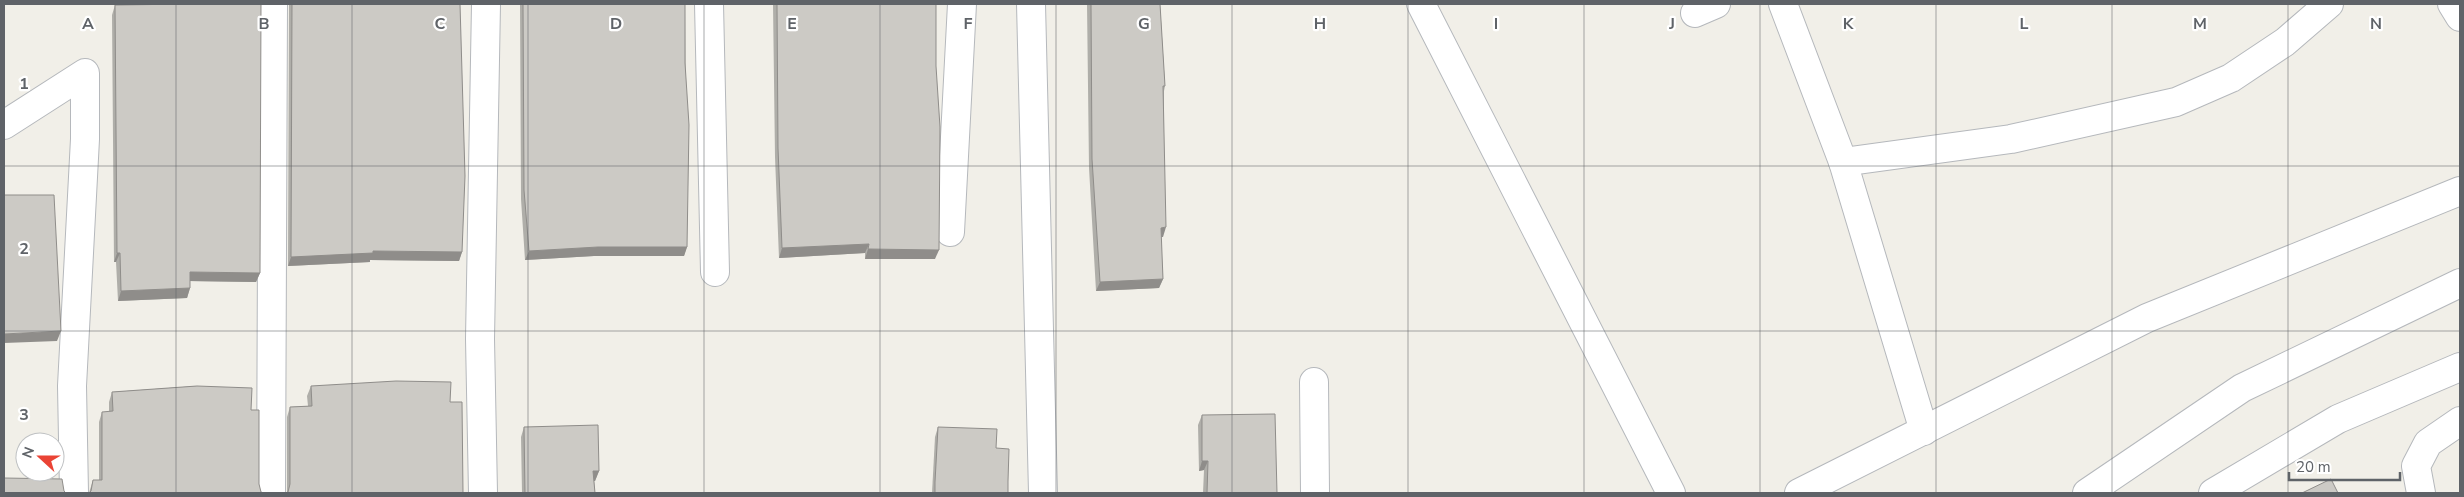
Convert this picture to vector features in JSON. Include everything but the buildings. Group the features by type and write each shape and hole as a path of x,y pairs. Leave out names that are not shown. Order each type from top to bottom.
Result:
{"street":[{"path":"271,493 273,4"},
{"path":"483,493 480,339 486,4"},
{"path":"709,4 715,272"},
{"path":"950,232 962,4"},
{"path":"1031,4 1043,493"},
{"path":"1421,4 1671,493"},
{"path":"1783,4 1843,162 1924,430"},
{"path":"1843,162 2011,138 2176,102 2231,78 2285,42 2329,4"},
{"path":"2452,4 2460,17"},
{"path":"4,125 85,73 85,139 72,386 74,493"},
{"path":"1799,493 2147,318 2460,191"},
{"path":"2087,493 2242,388 2460,283"},
{"path":"2212,493 2338,419 2460,367"},
{"path":"1314,382 1315,493"},
{"path":"2421,493 2416,466 2428,442 2460,421"}]}
